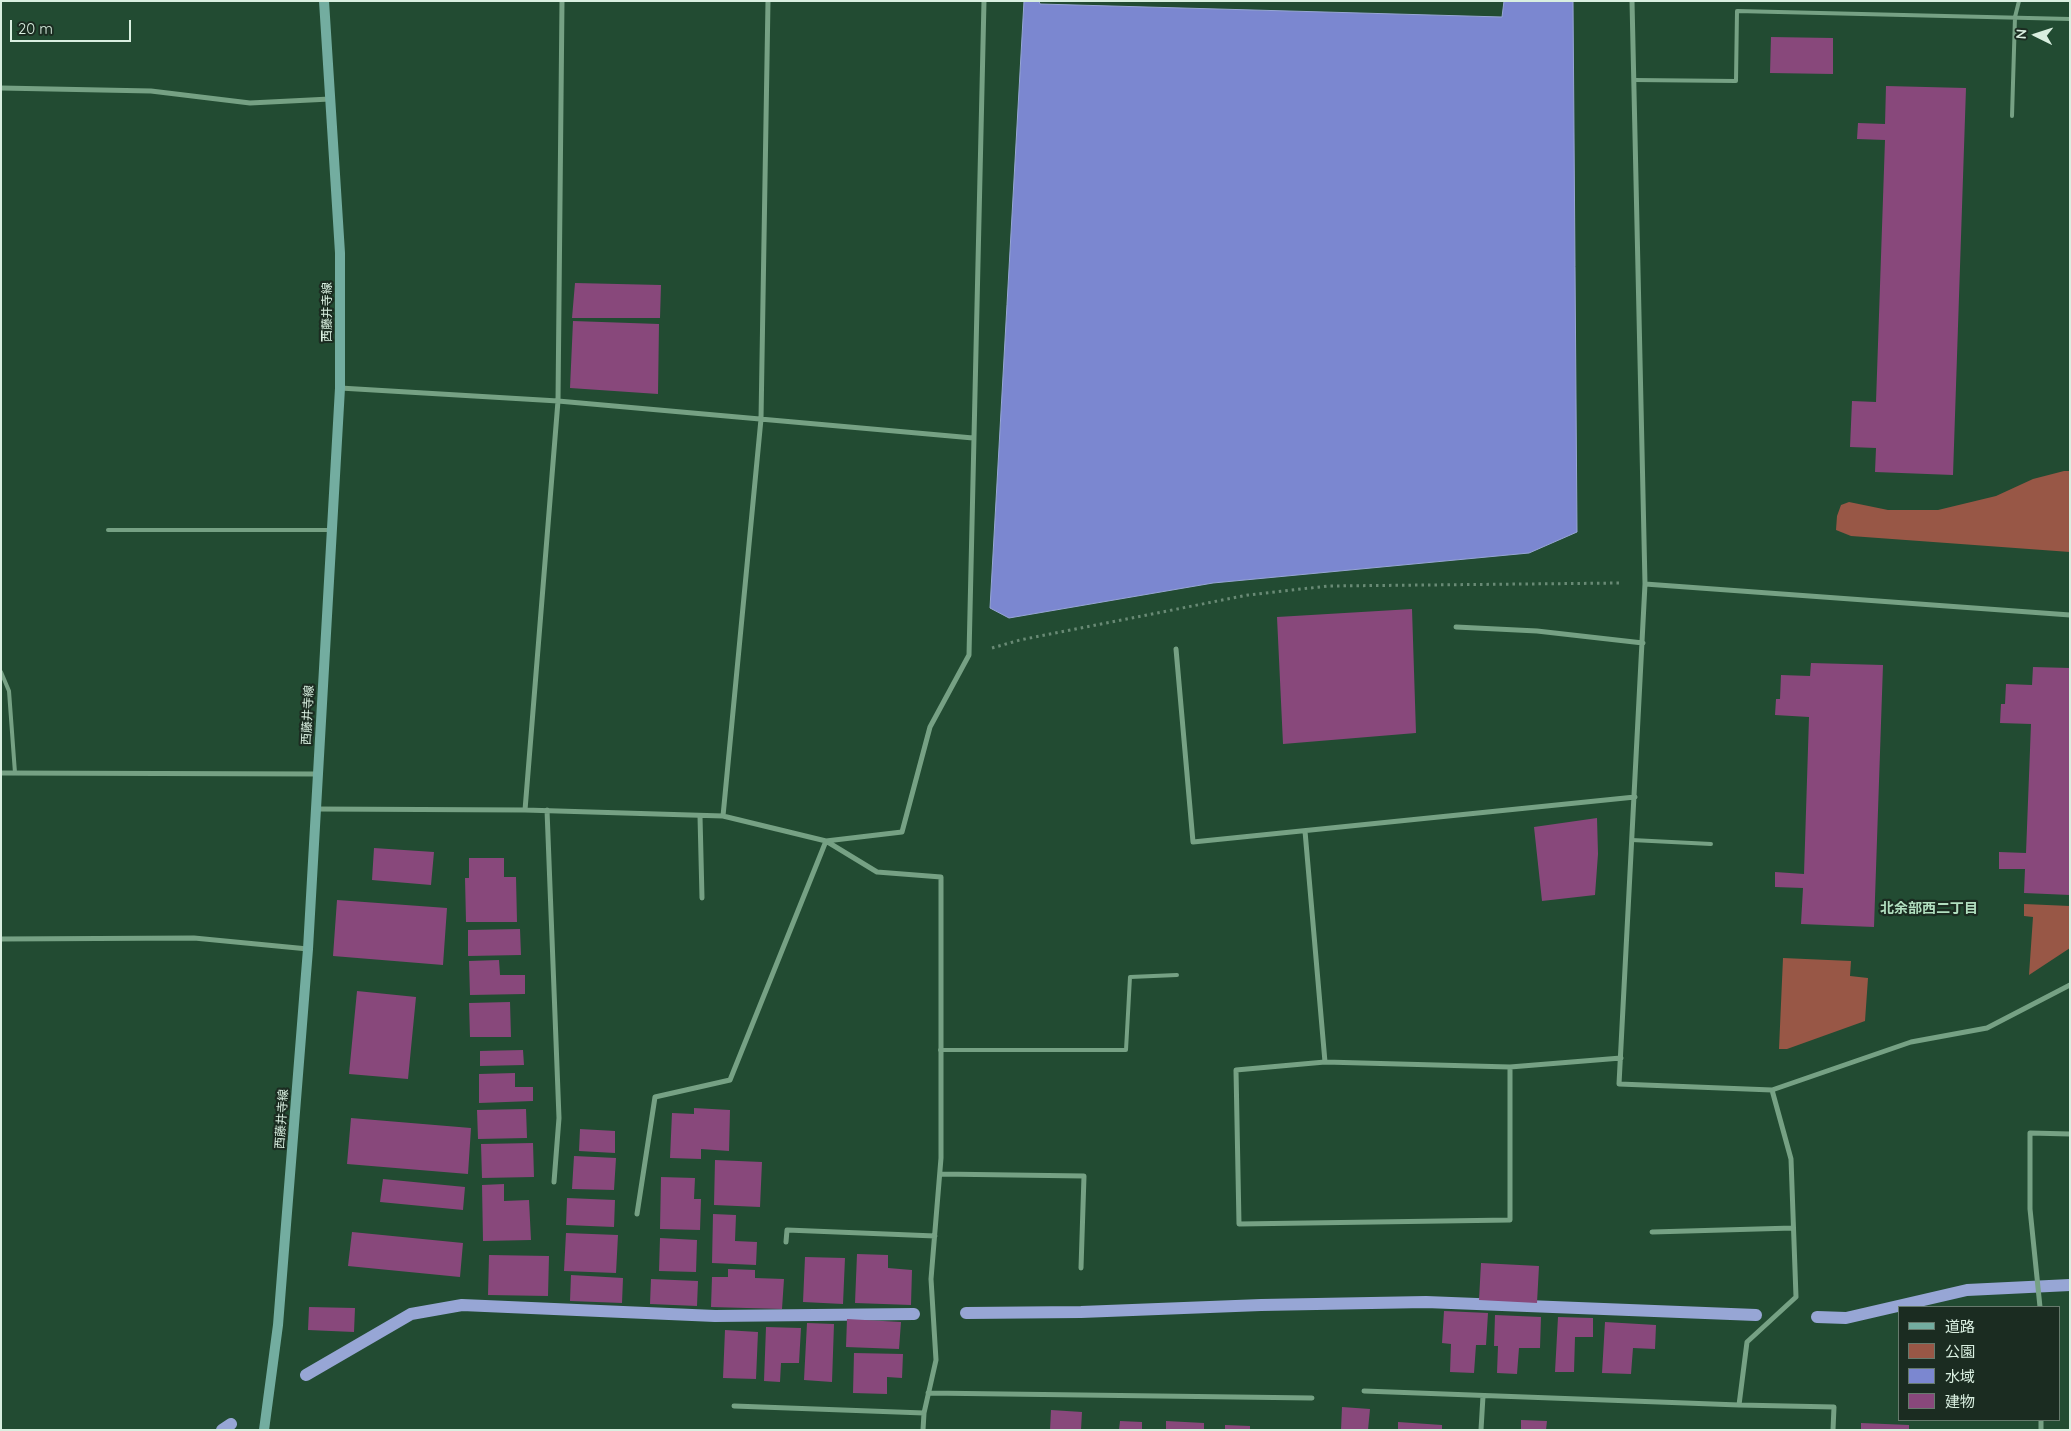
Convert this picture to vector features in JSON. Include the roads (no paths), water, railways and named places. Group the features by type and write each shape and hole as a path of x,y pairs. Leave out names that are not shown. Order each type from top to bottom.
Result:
{"main road":[{"name":"西藤井寺線","path":"264,1430 278,1325 308,949 340,388 340,254 324,1"}],"street":[{"path":"524,810 558,401 562,1"},
{"path":"723,816 761,419 768,1"},
{"path":"826,841 902,832 930,727 969,655 984,1"},
{"path":"1632,1 1646,584 1619,1084 1772,1090 1911,1042 1987,1028 2070,985"},
{"path":"1,88 151,91 250,103 331,99"},
{"path":"340,388 558,401 973,438"},
{"path":"1646,584 2070,615"},
{"path":"1456,628 1538,632 1643,643"},
{"path":"1176,649 1193,842 1635,797"},
{"path":"1,773 317,774"},
{"path":"315,809 547,810 723,816 826,841 876,872 941,877 940,1174 931,1279 936,1360 924,1413 923,1430"},
{"path":"547,810 559,1118 554,1182"},
{"path":"700,816 702,898"},
{"path":"1306,831 1325,1062"},
{"path":"637,1214 655,1097 730,1080 826,841"},
{"path":"1,939 194,938 308,949"},
{"path":"1510,1066 1510,1220 1239,1224 1236,1070 1325,1062 1510,1066 1621,1058"},
{"path":"1739,1405 1747,1342 1796,1297 1791,1160 1772,1090"},
{"path":"2040,1306 2030,1210 2030,1133 2070,1134"},
{"path":"940,1174 1084,1176 1081,1268"},
{"path":"1652,1232 1793,1228"},
{"path":"786,1242 787,1230 935,1236"},
{"path":"1364,1390 1483,1396 1834,1407 1833,1430"},
{"path":"928,1393 1312,1398"},
{"path":"1481,1430 1483,1396"},
{"path":"734,1406 924,1413"}],"lane":[{"path":"2012,116 2015,18 2019,1"},
{"path":"1634,80 1736,81 1737,11 2070,18"},
{"path":"108,530 331,530"},
{"path":"1,672 9,691 15,773"},
{"path":"1632,840 1711,844"},
{"path":"940,1050 1126,1050 1130,977 1177,976"}],"water":[{"path":"1024,1 1039,1 1040,4 1502,17 1504,1 1573,1 1577,532 1529,553 1213,583 1009,618 990,608"}],"waterway":[{"path":"1817,1317 1846,1318 1967,1290 2070,1285"},
{"path":"966,1313 1081,1312 1261,1305 1426,1302 1756,1315"},
{"path":"306,1375 411,1314 462,1305 715,1316 914,1314"},
{"path":"222,1430 231,1424"}],"district":[{"name":"北余部西二丁目","path":"1929,909"}]}
